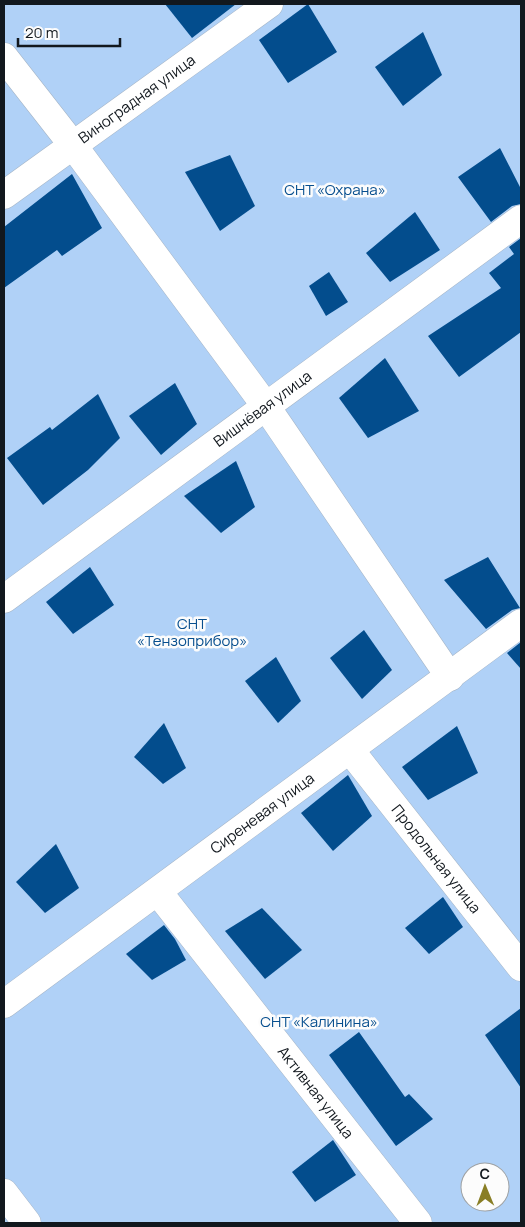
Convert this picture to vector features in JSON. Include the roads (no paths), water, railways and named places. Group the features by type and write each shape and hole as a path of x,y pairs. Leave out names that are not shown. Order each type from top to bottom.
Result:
{"street":[{"name":"Виноградная улица","path":"4,195 72,144 269,4"},
{"path":"4,57 72,144 265,405 450,677"},
{"name":"Вишнёвая улица","path":"4,599 265,405 521,219"},
{"name":"Сиреневая улица","path":"4,1004 521,623"},
{"name":"Продольная улица","path":"350,750 521,968"},
{"name":"Активная улица","path":"158,892 418,1223"},
{"path":"4,1193 27,1223"}],"park label":[{"name":"СНТ «Охрана»","path":"335,190"},
{"name":"СНТ «Тензоприбор»","path":"192,632"},
{"name":"СНТ «Калинина»","path":"319,1022"}]}
